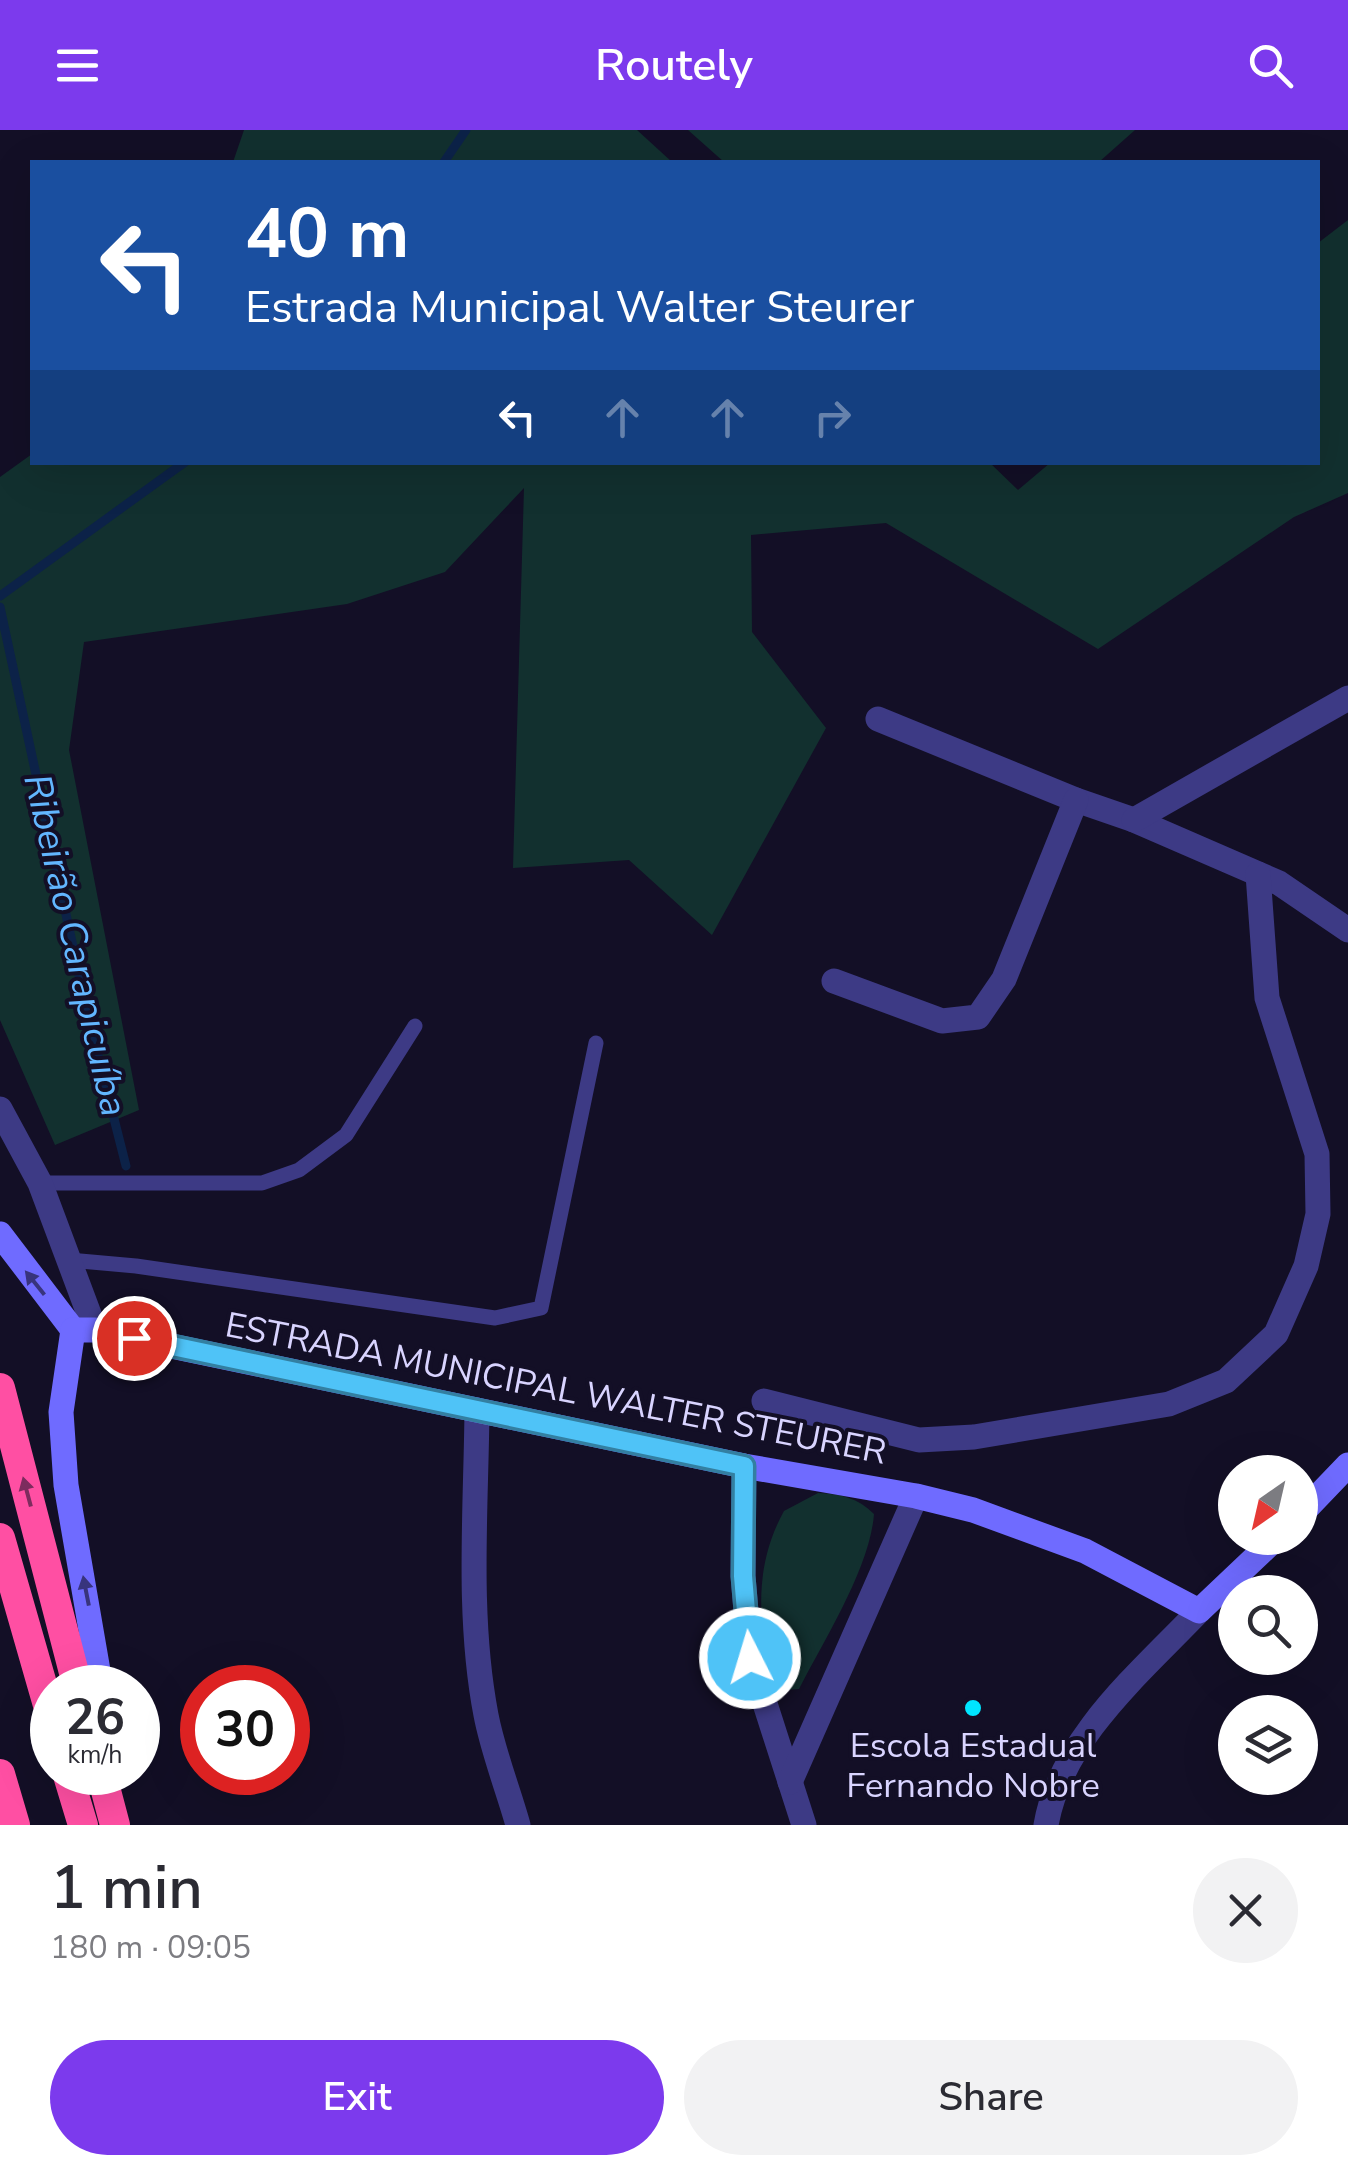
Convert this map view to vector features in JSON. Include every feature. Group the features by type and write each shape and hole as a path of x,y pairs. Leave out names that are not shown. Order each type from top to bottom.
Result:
{"highway":[{"path":"0,1388 72,1665"},
{"path":"0,1538 36,1665"},
{"path":"0,1774 15,1825"},
{"path":"74,1795 83,1825"},
{"path":"108,1795 116,1825"}],"street":[{"path":"1134,820 1348,698"},
{"path":"878,719 1134,820 1279,883 1348,930"},
{"path":"834,980 942,1021 978,1017 1004,979 1076,800"},
{"path":"764,1401 919,1440 974,1437 1169,1404 1226,1381 1276,1334 1306,1266 1318,1214 1318,1154 1267,998 1258,874"},
{"path":"0,1109 40,1183 69,1260 84,1330 60,1412 64,1466 96,1665"},
{"path":"0,1234 84,1330"},
{"name":"ESTRADA MUNICIPAL WALTER STEURER","path":"84,1330 973,1510 1085,1551 1199,1611"},
{"path":"477,1410 478,1656 486,1718 518,1825"},
{"path":"1318,1496 1348,1465"},
{"path":"744,1466 743,1576 750,1658 804,1825"},
{"path":"790,1782 916,1496"},
{"path":"1046,1825 1051,1796 1108,1708 1258,1555"},
{"path":"113,1795 116,1825"}],"lane":[{"path":"40,1183 262,1183 299,1170 346,1135 415,1026"},
{"path":"69,1260 136,1266 495,1318 540,1308 596,1043"}],"green space":[{"path":"244,130 637,130 670,160 234,160"},
{"path":"688,130 1135,130 1101,160 722,160"},
{"path":"1348,220 1348,493 1294,517 1098,649 886,523 751,535 752,632 826,728 712,935 629,860 513,868 524,488 445,572 347,604 84,642 69,750 139,1110 55,1145 0,1020 0,477 30,455 30,465 992,465 1018,490 1048,465 1320,465 1320,241"},
{"path":"818,1493 862,1504 874,1514 871,1535 844,1603 799,1689 786,1690 773,1685 768,1663 762,1618 763,1575 767,1553 784,1511"}],"waterway":[{"name":"Ribeirão Carapicuíba","path":"445,160 466,130"},
{"name":"Ribeirão Carapicuíba","path":"0,596 181,465"},
{"name":"Ribeirão Carapicuíba","path":"0,607 87,1012 126,1166"}],"place":[{"name":"Escola Estadual Fernando Nobre","path":"973,1708"}],"route":[{"path":"134,1338 744,1466 743,1576 750,1658"}]}
